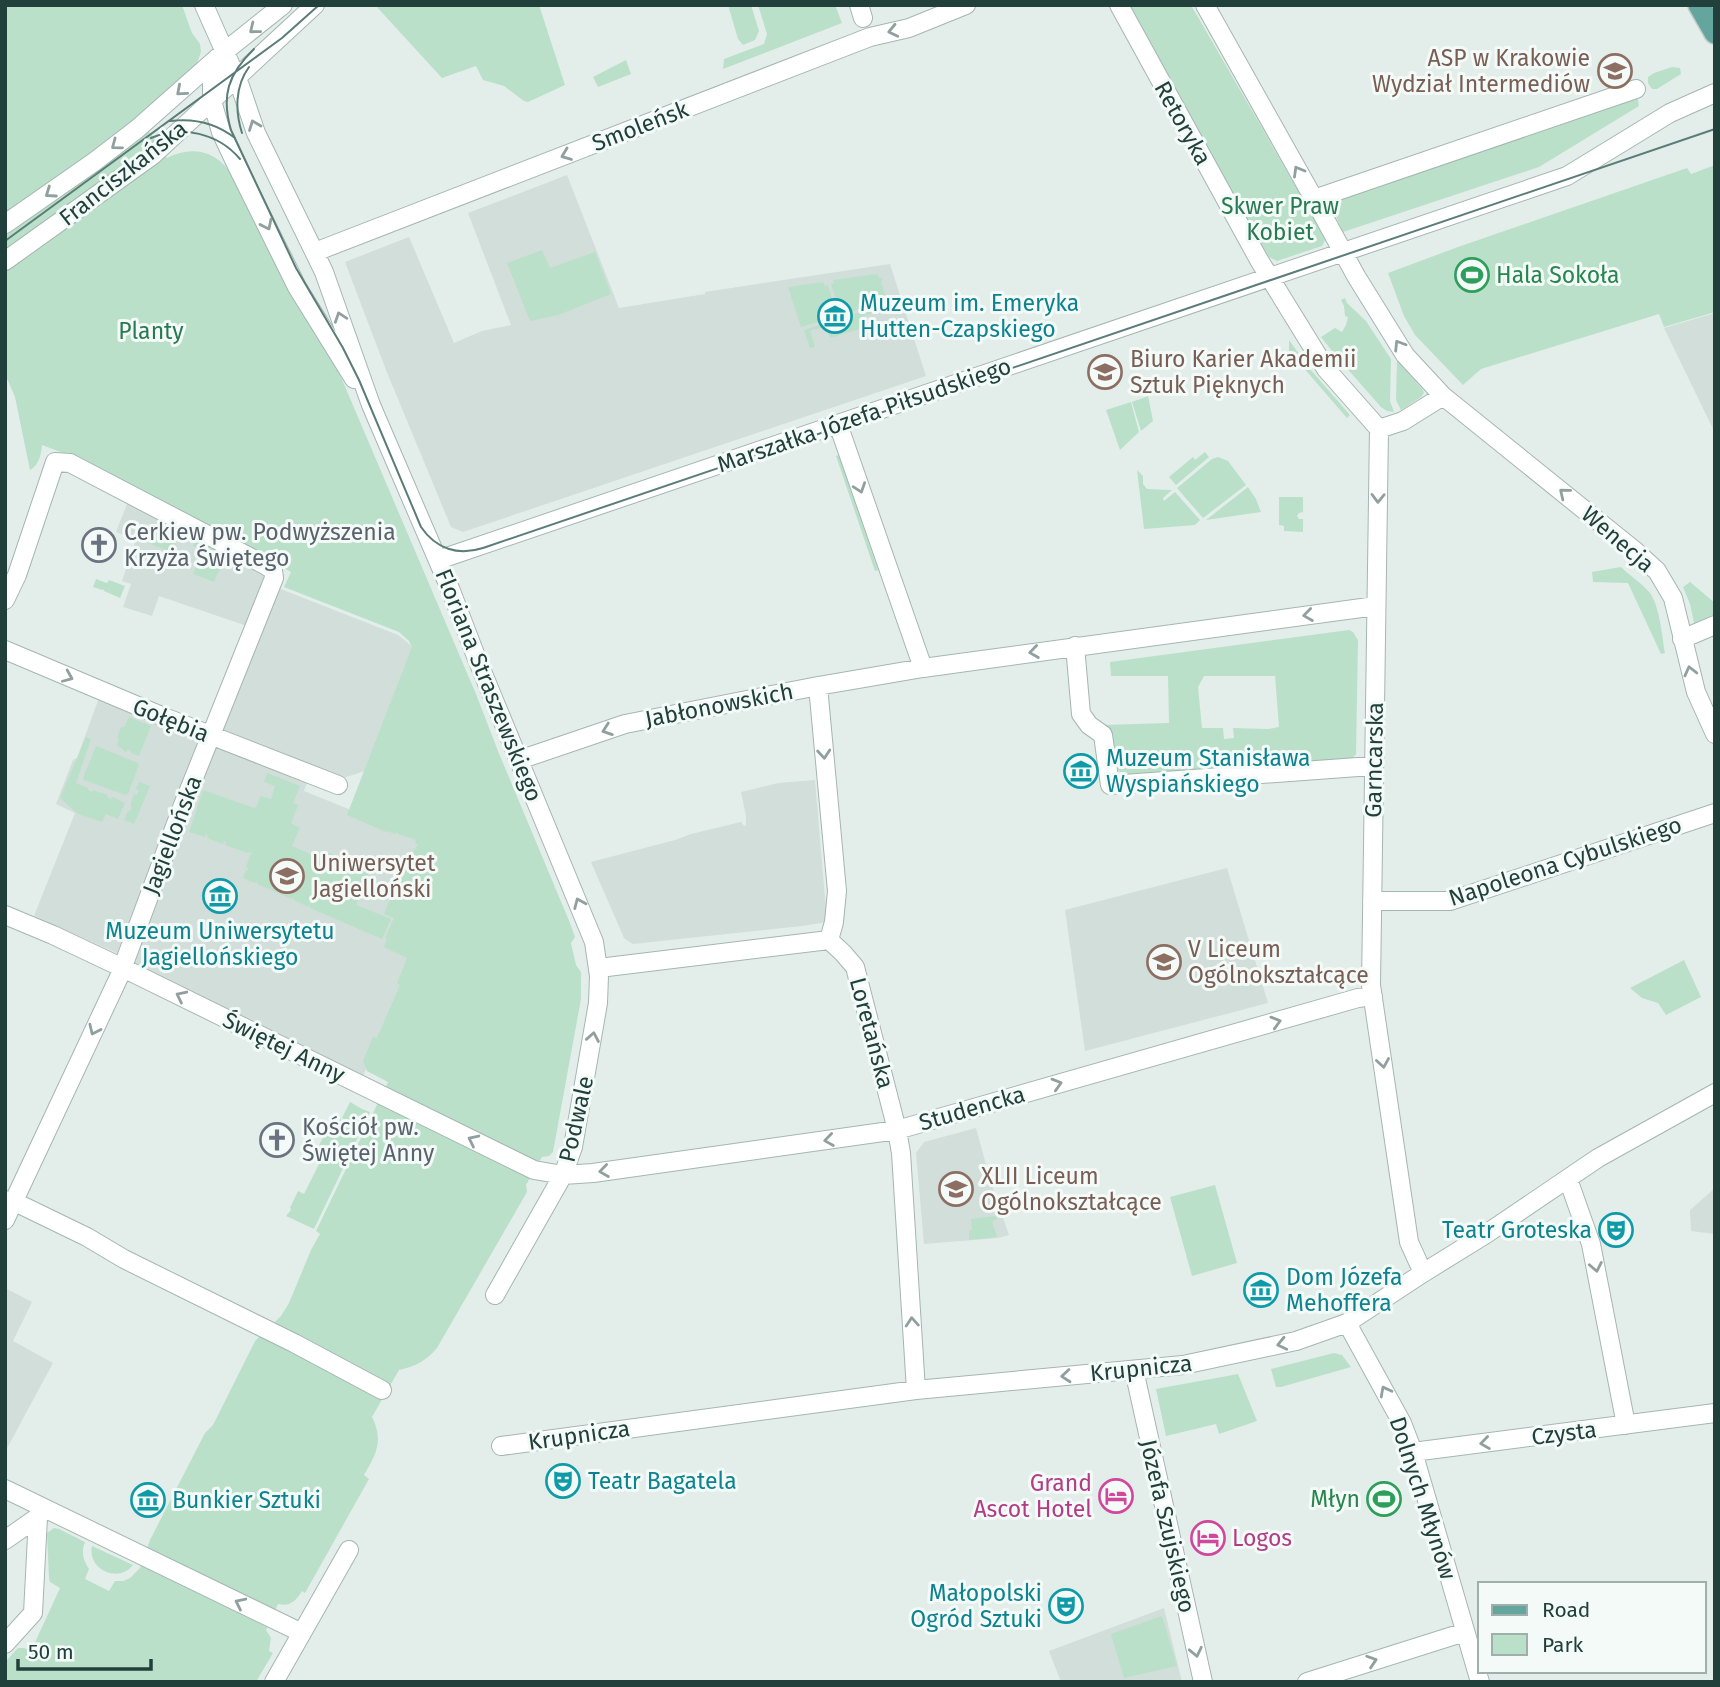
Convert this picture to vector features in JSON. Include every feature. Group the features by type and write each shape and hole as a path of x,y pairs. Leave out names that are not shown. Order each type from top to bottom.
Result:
{"main road":[{"path":"1699,5 1715,33"}],"street":[{"name":"Floriana Straszewskiego","path":"204,5 257,133 324,272 371,405 438,559 591,932 598,968"},
{"name":"Franciszkańska","path":"5,224 137,129 224,52 283,5"},
{"name":"Franciszkańska","path":"5,261 153,155 315,5"},
{"name":"Retoryka","path":"1119,5 1270,277"},
{"path":"1205,5 1343,252"},
{"name":"Smoleńsk","path":"315,252 870,37 909,28 960,7"},
{"name":"Floriana Straszewskiego","path":"224,52 212,84 212,101 225,139 297,287 371,405"},
{"path":"1314,199 1636,89"},
{"name":"Marszałka Józefa Piłsudskiego","path":"438,559 1567,176 1670,113 1715,93"},
{"name":"Wenecja","path":"1343,252 1405,355 1443,396 1634,550 1657,572 1673,598 1696,692 1715,734"},
{"path":"1270,277 1326,369 1379,429 1403,421 1443,396"},
{"path":"838,424 923,668"},
{"name":"Garncarska","path":"1379,429 1371,985 1409,1242 1423,1273"},
{"name":"Jagiellońska","path":"5,600 17,575 55,462 70,463 265,565 272,570 274,578 183,805 122,968 8,1208"},
{"name":"Jabłonowskich","path":"519,760 625,724 818,686 1076,646 1376,606"},
{"path":"1682,639 1715,625"},
{"path":"1076,646 1081,714 1089,725 1103,735 1110,785 1374,767"},
{"name":"Gołębia","path":"5,650 211,736 338,785"},
{"path":"598,968 829,940 837,891 818,686"},
{"name":"Napoleona Cybulskiego","path":"1372,901 1450,901 1715,813"},
{"name":"Świętej Anny","path":"5,915 259,1026 409,1110 534,1170 563,1175"},
{"name":"Loretańska","path":"829,940 855,967 897,1130 901,1153 916,1390"},
{"name":"Podwale","path":"495,1295 563,1175 576,1134 598,1003 598,968"},
{"name":"Studencka","path":"563,1175 897,1130 1358,998 1373,996"},
{"name":"Krupnicza","path":"501,1446 916,1390 1183,1365 1296,1341 1347,1323 1598,1158 1715,1093"},
{"path":"1568,1179 1591,1244 1626,1425"},
{"path":"8,1208 21,1205 87,1237 124,1259 282,1336 382,1390"},
{"name":"Dolnych Młynów","path":"1347,1323 1402,1423 1413,1452 1480,1682"},
{"name":"Józefa Szujskiego","path":"1134,1370 1203,1682"},
{"name":"Czysta","path":"1413,1452 1715,1413"},
{"path":"5,1489 302,1633"},
{"path":"5,1540 38,1517 33,1613 5,1644"},
{"path":"274,1682 349,1550"},
{"path":"1307,1682 1465,1632"}],"shaded area":[{"path":"567,175 619,308 890,264 926,376 463,532 451,527 345,262 409,237 454,343 482,331 511,325 468,213"},
{"path":"1715,313 1715,433 1664,328"},
{"path":"129,499 269,571 247,626 159,596 152,616 123,607 131,584 122,581 136,540 116,532"},
{"path":"278,588 398,635 413,647 365,771 343,778 223,730"},
{"path":"99,698 201,740 117,953 34,916 75,813 56,804 73,760 77,758"},
{"name":"Uniwersytet Jagielloński","path":"213,745 307,783 304,791 425,840 415,955 363,1076 132,962"},
{"path":"815,780 827,922 633,944 624,938 591,862 741,822 744,826 746,816 741,792 778,783"},
{"name":"V Liceum Ogólnokształcące","path":"1227,868 1268,1003 1085,1051 1065,910"},
{"name":"XLII Liceum Ogólnokształcące","path":"976,1128 1009,1235 924,1244 916,1153 924,1142"},
{"path":"1715,1188 1715,1234 1691,1231 1690,1210"},
{"path":"5,1288 32,1302 13,1341 53,1363 5,1452"},
{"path":"1164,1608 1182,1682 1061,1682 1049,1651"}],"green space":[{"name":"Planty","path":"5,5 182,5 192,33 200,44 201,52 196,66 140,118 167,158 186,152 203,153 219,160 233,175 332,356 570,923 575,937 571,943 576,965 581,972 581,999 553,1152 542,1157 526,1185 527,1192 437,1348 420,1362 399,1370 372,1417 378,1440 375,1454 364,1475 369,1479 305,1593 302,1591 289,1604 278,1604 266,1630 271,1638 269,1651 273,1653 256,1682 5,1682 5,1662 18,1648 31,1651 60,1588 50,1582 49,1578 47,1533 54,1528 85,1542 83,1556 89,1569 85,1579 109,1591 115,1581 130,1578 140,1568 150,1540 255,1341 281,1316 289,1303 320,1234 316,1231 388,1082 367,1071 363,1061 373,1037 377,1038 400,985 397,983 407,958 384,947 394,918 384,914 401,872 409,865 418,845 416,840 396,832 386,832 347,815 412,647 399,632 284,587 291,572 67,452 66,454 42,445 37,463 30,470 15,397 5,374"},
{"path":"375,5 539,5 565,85 528,102 504,86 483,80 476,66 442,78"},
{"path":"728,5 751,5 759,31 755,40 743,45 738,39"},
{"path":"758,5 835,5 842,23 723,69 724,59 764,44 767,34"},
{"name":"Skwer Praw Kobiet","path":"1128,5 1191,5 1322,232 1325,240 1322,246 1277,261 1269,257 1207,152"},
{"path":"626,60 631,74 598,87 593,77"},
{"path":"1672,67 1680,68 1681,74 1657,89 1652,89 1648,77"},
{"path":"1636,89 1639,106 1539,167 1343,232 1326,195"},
{"path":"1715,165 1715,312 1664,327 1659,314 1481,369 1463,385 1415,335 1404,316 1388,273 1687,168 1691,174"},
{"path":"542,250 550,268 595,252 611,294 558,315 530,321 507,263"},
{"path":"877,274 883,279 881,282 887,300 841,315 831,284 834,283 833,280"},
{"path":"823,282 825,286 828,285 838,316 801,327 788,287"},
{"path":"1345,298 1366,321 1391,359 1390,401 1394,412 1381,407 1321,337 1335,328 1342,332 1348,317 1345,316 1341,300"},
{"path":"888,303 890,309 863,316 866,327 830,338 826,326 810,331 815,347 810,348 804,330"},
{"path":"1289,340 1350,415 1347,418 1289,351"},
{"path":"1397,360 1424,393 1401,410 1396,400"},
{"path":"1148,396 1153,421 1141,431 1132,402"},
{"path":"1131,402 1139,432 1120,450 1106,410"},
{"path":"1205,452 1209,457 1176,485 1169,477 1193,457 1195,460"},
{"path":"839,455 878,570 875,571 836,456"},
{"path":"1218,457 1228,461 1246,485 1203,518 1177,488"},
{"path":"1137,470 1143,476 1143,484 1147,489 1172,490 1163,498 1164,501 1175,492 1200,520 1195,525 1144,529"},
{"path":"1248,487 1261,512 1206,520"},
{"path":"1279,497 1303,497 1303,512 1297,516 1303,519 1303,532 1284,531 1284,526 1279,525"},
{"path":"159,520 189,536 186,543 175,540 173,551 150,544"},
{"path":"195,539 226,555 214,582 193,574 204,552 193,546"},
{"path":"1621,567 1650,593 1660,622 1665,653 1661,654 1628,583 1593,582 1592,572"},
{"path":"96,579 125,586 120,598 93,587"},
{"path":"1690,582 1715,603 1715,614 1694,623 1683,587"},
{"path":"1349,630 1358,640 1356,754 1353,758 1129,776 1116,768 1103,725 1169,723 1168,676 1111,676 1110,662","holes":["1204,676 1275,676 1279,727 1233,728 1234,738 1224,739 1223,728 1202,728 1198,687"]},
{"path":"129,717 151,726 139,756 128,749 126,752 117,745 121,727 124,727"},
{"path":"86,737 91,739 76,783 92,792 93,790 108,795 111,799 113,797 125,803 118,819 106,814 102,822 78,814 60,798"},
{"path":"96,746 138,763 128,794 84,780"},
{"path":"267,773 300,786 293,803 298,805 291,823 300,828 292,846 323,860 327,852 370,870 356,905 391,919 382,939 322,913 322,910 321,913 310,908 310,905 308,907 293,897 292,899 271,890 272,887 269,889 257,884 257,881 255,883 243,878 249,869 246,867 251,852 225,845 226,841 223,844 207,838 206,834 205,837 189,832 203,790 254,808 260,796 271,799 275,786 264,782"},
{"path":"139,782 150,786 134,824 124,820 132,807 130,806 134,794 137,795 139,791 136,789"},
{"path":"1684,960 1701,997 1666,1015 1658,1003 1642,998 1630,988"},
{"path":"350,1102 370,1112 314,1229 286,1216 298,1191 304,1194 319,1164 324,1160 321,1154 316,1152 334,1114 343,1122 342,1118"},
{"path":"1215,1185 1237,1263 1192,1276 1170,1197"},
{"path":"996,1216 997,1219 992,1221 997,1237 969,1240 971,1219"},
{"path":"1334,1353 1342,1355 1351,1367 1276,1387 1271,1369"},
{"path":"1238,1374 1257,1421 1219,1434 1216,1424 1166,1436 1156,1389"},
{"path":"92,1546 133,1565 120,1573 105,1571 94,1561"},
{"path":"1162,1616 1177,1666 1124,1678 1111,1634"}],"tram line":[{"path":"5,241 282,38 319,5"},
{"path":"254,49 238,67 229,86 227,107 231,130 296,268 359,380 421,527 434,541 456,551 483,548 1715,129"},
{"path":"242,133 238,99 241,82 249,67"},
{"path":"170,121 204,123 235,138"},
{"path":"151,138 175,132 199,134 221,143 240,159"}],"place":[{"name":"ASP w Krakowie Wydział Intermediów","path":"1615,71"},
{"name":"Hala Sokoła","path":"1472,275"},
{"name":"Muzeum im. Emeryka Hutten-Czapskiego","path":"835,316"},
{"name":"Biuro Karier Akademii Sztuk Pięknych","path":"1105,372"},
{"name":"Cerkiew pw. Podwyższenia Krzyża Świętego","path":"99,545"},
{"name":"Muzeum Stanisława Wyspiańskiego","path":"1081,771"},
{"name":"Uniwersytet Jagielloński","path":"287,876"},
{"name":"Muzeum Uniwersytetu Jagiellońskiego","path":"220,896"},
{"name":"V Liceum Ogólnokształcące","path":"1164,962"},
{"name":"Kościół pw. Świętej Anny","path":"277,1140"},
{"name":"XLII Liceum Ogólnokształcące","path":"956,1189"},
{"name":"Teatr Groteska","path":"1616,1230"},
{"name":"Dom Józefa Mehoffera","path":"1261,1290"},
{"name":"Teatr Bagatela","path":"563,1481"},
{"name":"Grand Ascot Hotel","path":"1116,1496"},
{"name":"Młyn","path":"1384,1499"},
{"name":"Bunkier Sztuki","path":"148,1500"},
{"name":"Logos","path":"1208,1538"},
{"name":"Małopolski Ogród Sztuki","path":"1066,1606"}]}
